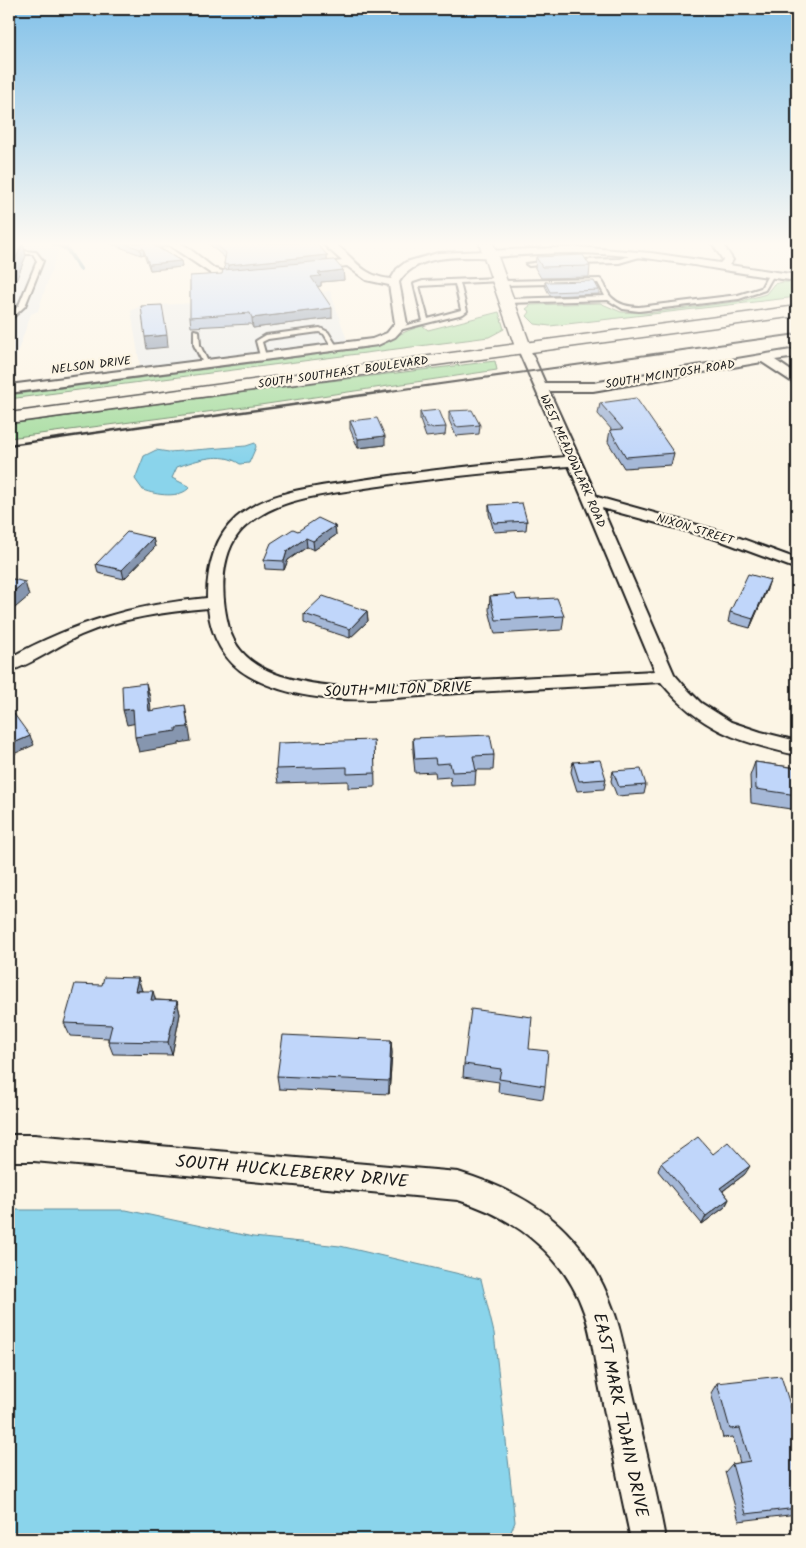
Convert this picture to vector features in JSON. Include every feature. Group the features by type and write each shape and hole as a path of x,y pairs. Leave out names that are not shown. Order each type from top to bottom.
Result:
{"main road":[{"name":"WEST MEADOWLARK ROAD","path":"512,315 521,343"},
{"name":"SOUTH SOUTHEAST BOULEVARD","path":"9,418 713,315"},
{"name":"SOUTH SOUTHEAST BOULEVARD","path":"9,405 760,315"}],"street":[{"path":"399,328 402,320 401,315"},
{"name":"NELSON DRIVE","path":"9,389 374,342 391,335 399,328"},
{"name":"WEST MEADOWLARK ROAD","path":"521,343 591,500 666,676 680,695 698,712 723,727 759,740 797,748"},
{"name":"SOUTH MCINTOSH ROAD","path":"541,388 594,386 797,353"},
{"path":"764,358 797,381"},
{"name":"SOUTH MILTON DRIVE","path":"573,461 410,477 302,494 272,503 242,521 226,540 217,579 215,602 216,618 223,637 234,656 262,675 315,691 342,693 666,676"},
{"name":"NIXON STREET","path":"591,500 721,536 797,564"},
{"path":"9,665 83,628 114,618 147,610 215,602"},
{"name":"SOUTH HUCKLEBERRY DRIVE","path":"9,1148 34,1148 458,1186 489,1195 518,1208 559,1242"},
{"name":"EAST MARK TWAIN DRIVE","path":"559,1242 580,1270 599,1311 648,1539"}],"lane":[{"path":"424,315 426,322"},
{"path":"399,328 449,315"},
{"path":"263,356 259,341 266,337 320,330 326,333 335,348"},
{"path":"196,331 197,345 206,364"}],"shaded area":[{"path":"9,315 31,315 9,376"},
{"path":"132,315 338,315 349,346 141,372"}],"green space":[{"path":"486,315 500,315 504,329 489,337 9,399 9,395 367,348 416,328 423,326 428,330"},
{"path":"642,315 550,326 535,324 527,316"},
{"path":"495,361 497,370 260,405 9,438 9,424"}],"water":[{"path":"255,443 256,447 249,463 240,464 233,460 217,457 177,467 172,478 190,487 186,491 174,495 143,490 135,479 144,456 156,450 169,452 246,446"},
{"path":"9,1210 126,1210 253,1237 340,1246 481,1279 494,1333 515,1522 508,1539 9,1539"}],"building":[{"path":"142,315 164,315 167,335 145,337"},
{"path":"190,315 216,315 190,317"},
{"path":"251,315 274,315 252,318"},
{"path":"636,398 674,453 626,457 610,430 623,429 600,403"},
{"path":"439,410 446,427 427,428 420,412"},
{"path":"472,410 480,425 456,427 449,411"},
{"path":"377,418 385,436 358,439 350,421"},
{"path":"522,503 527,521 494,523 489,505"},
{"path":"318,518 335,526 313,541 306,538 287,551 284,561 264,560 271,543 293,529 298,531"},
{"path":"127,532 153,538 122,570 96,564"},
{"path":"748,574 770,580 753,619 730,612"},
{"path":"9,578 25,582 9,595"},
{"path":"515,594 517,600 557,598 564,616 496,620 490,596"},
{"path":"323,596 367,611 350,629 304,614"},
{"path":"146,683 149,711 185,705 188,727 176,728 176,731 135,737 133,709 123,710 122,686"},
{"path":"14,714 30,736 9,745 9,716"},
{"path":"490,735 494,755 473,756 476,771 452,772 450,763 436,764 435,758 415,759 413,738"},
{"path":"374,740 375,773 347,774 347,767 276,769 278,743"},
{"path":"600,760 606,779 579,781 573,762"},
{"path":"755,762 797,768 797,795 756,789"},
{"path":"641,769 646,785 619,787 613,771"},
{"path":"104,977 138,978 135,991 153,991 151,1000 177,1001 168,1042 108,1041 112,1025 64,1023 75,984 102,985"},
{"path":"471,1009 532,1017 529,1049 548,1051 545,1086 499,1079 501,1069 464,1064"},
{"path":"283,1035 391,1040 389,1081 277,1076"},
{"path":"698,1137 713,1154 728,1142 750,1166 720,1188 729,1199 706,1216 661,1163"},
{"path":"781,1376 797,1427 797,1464 794,1465 797,1476 797,1508 746,1514 732,1464 750,1461 740,1428 730,1429 717,1383"}],"railway":[{"path":"383,392 797,334"},
{"path":"9,445 392,391"}]}
